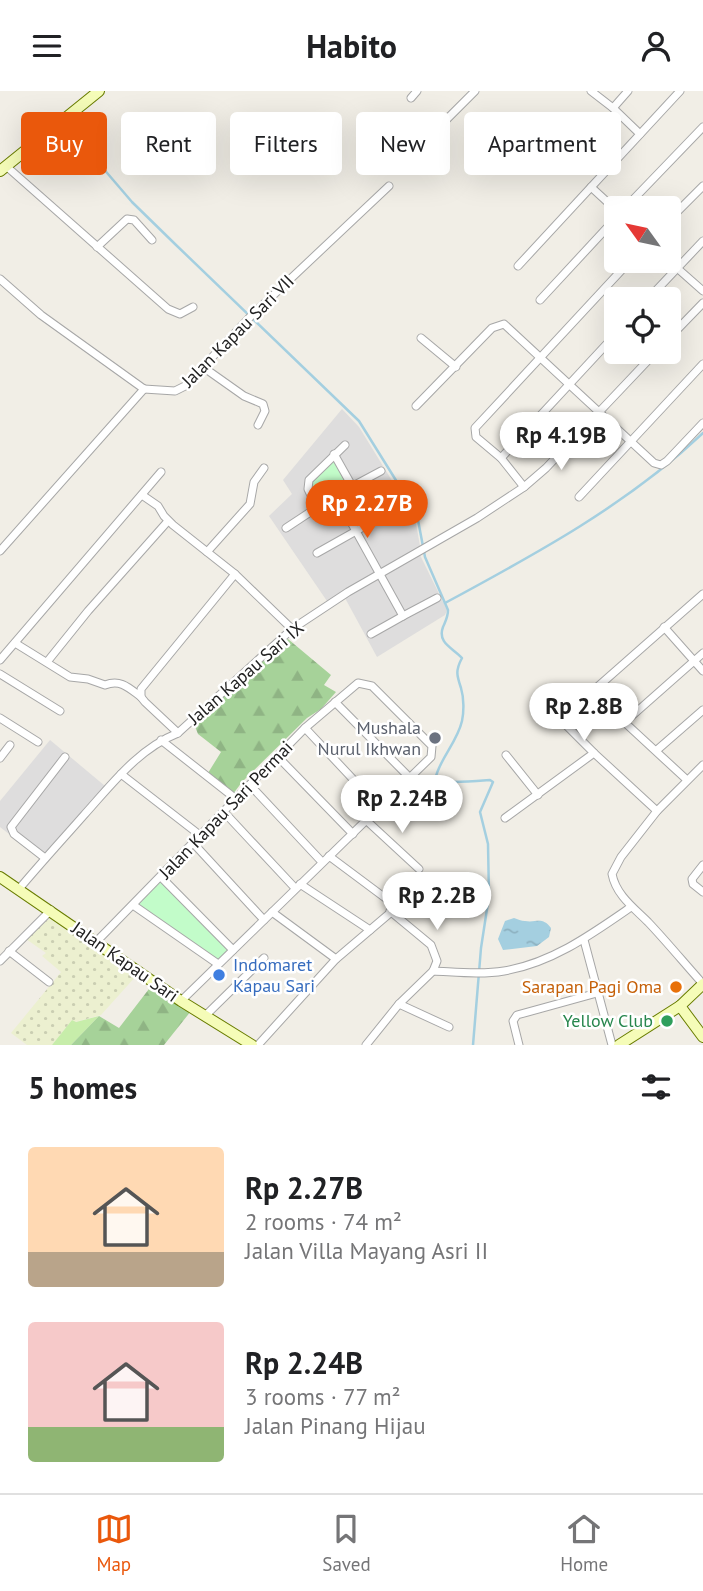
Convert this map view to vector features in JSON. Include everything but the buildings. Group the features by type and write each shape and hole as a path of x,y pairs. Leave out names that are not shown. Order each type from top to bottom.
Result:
{"main road":[{"path":"3,169 99,91"},
{"name":"Jalan Kapau Sari","path":"0,877 205,1016 235,1041 252,1045"},
{"path":"619,1045 680,1006 703,984"},
{"path":"680,1006 703,1037"}],"street":[{"path":"450,116 475,91"},
{"path":"591,91 613,107 640,134"},
{"path":"613,107 628,91"},
{"path":"518,265 681,91"},
{"path":"637,196 703,127"},
{"path":"3,169 173,312 183,313 193,307"},
{"name":"Jalan Kapau Sari VII","path":"144,389 179,390 250,317 390,185"},
{"path":"681,208 703,185"},
{"path":"592,187 604,198"},
{"path":"97,247 127,219 134,221 152,240"},
{"path":"540,300 604,231"},
{"path":"681,264 703,241"},
{"path":"681,272 703,291"},
{"path":"524,487 501,458 476,437 475,428 619,273"},
{"path":"659,287 672,273"},
{"path":"0,279 41,315 144,389 0,551"},
{"path":"681,326 703,303"},
{"path":"416,406 492,328 500,324 508,326 650,461 661,465 667,461 703,423"},
{"path":"421,338 456,367"},
{"path":"501,458 604,347"},
{"name":"Jalan Kapau Sari IX","path":"19,889 121,774 161,740 178,733 292,629 380,572 429,546 524,487 546,468 644,364"},
{"path":"579,497 703,365"},
{"path":"203,367 244,396 263,404 265,411 258,425"},
{"path":"317,508 308,489 309,480 345,445"},
{"path":"334,453 352,486"},
{"path":"208,552 250,504 254,482 264,468"},
{"path":"286,527 381,471"},
{"path":"0,660 162,472"},
{"path":"142,495 158,506 168,521 235,574 292,629"},
{"path":"337,495 403,616"},
{"path":"317,553 404,504"},
{"path":"47,662 168,521"},
{"path":"141,697 144,684 235,574"},
{"path":"687,779 595,695 593,690 703,594"},
{"path":"371,634 437,598"},
{"path":"664,627 703,671"},
{"path":"15,643 70,677 105,685 121,683 141,697 178,733"},
{"path":"625,722 703,653"},
{"path":"0,674 60,711"},
{"name":"Jalan Kapau Sari Permai","path":"97,941 306,728 335,702 362,683 377,691 432,745 433,751 429,759 410,778"},
{"path":"181,1001 410,778 335,702"},
{"path":"547,706 657,811"},
{"path":"657,750 703,710"},
{"path":"0,718 38,742"},
{"path":"306,728 380,808"},
{"path":"161,740 236,799"},
{"path":"0,758 10,745"},
{"path":"505,817 594,753"},
{"path":"506,755 538,795"},
{"path":"46,859 14,834 10,827 65,757"},
{"path":"278,757 354,834"},
{"path":"703,765 657,811 612,870 615,884 631,907 703,984"},
{"path":"121,774 201,836"},
{"path":"250,785 322,862"},
{"path":"224,812 298,886 370,930"},
{"path":"367,821 419,869"},
{"path":"194,844 264,920"},
{"path":"329,856 393,909 431,946 437,961 433,971 399,1003 366,1045"},
{"path":"703,865 692,879 703,892"},
{"path":"161,877 233,950"},
{"path":"258,1045 336,959 430,879"},
{"path":"133,905 218,964"},
{"path":"433,971 477,973 526,965 584,940 631,907"},
{"path":"0,961 51,910"},
{"path":"272,912 336,959"},
{"path":"584,940 612,1045"},
{"path":"9,951 49,982"},
{"path":"205,1016 264,958"},
{"path":"519,1045 513,1028 513,1021 517,1016 597,993"},
{"path":"399,1003 449,1027"}],"shaded area":[{"path":"342,409 359,427 415,518 420,546 329,604 269,516 292,494 283,480"},
{"path":"420,555 447,610 445,615 377,657 345,598"},
{"path":"50,740 105,786 40,858 0,827 0,801"}],"green space":[{"path":"334,459 349,484 318,506 309,485 310,480"},
{"path":"288,639 331,675 324,685 336,692 242,782 233,794 208,773 221,752 198,734 194,724"},
{"path":"161,877 233,950 218,964 133,905"},
{"path":"51,917 137,975 101,1015 75,1022 72,1020 52,1045 27,1045 11,1033 61,972 42,956 46,953 26,939"},
{"path":"152,985 191,1011 164,1045 71,1045 99,1016 119,1028"},
{"path":"99,1016 71,1045 52,1045 72,1020 76,1022"}],"water":[{"path":"514,918 545,922 551,928 549,937 537,946 503,950 498,939 505,921"}],"waterway":[{"path":"107,173 132,202 359,421 418,520 425,557 448,610 442,637 462,658 457,673 463,700 462,721 435,780 493,782 480,812 488,844 489,896 481,948 473,1045"},
{"path":"445,603 513,566 612,505 644,483 703,433"}],"place":[{"name":"Mushala Nurul Ikhwan","path":"435,738"},
{"name":"Indomaret Kapau Sari","path":"219,975"},
{"name":"Sarapan Pagi Oma","path":"676,987"},
{"name":"Yellow Club","path":"667,1021"}]}
